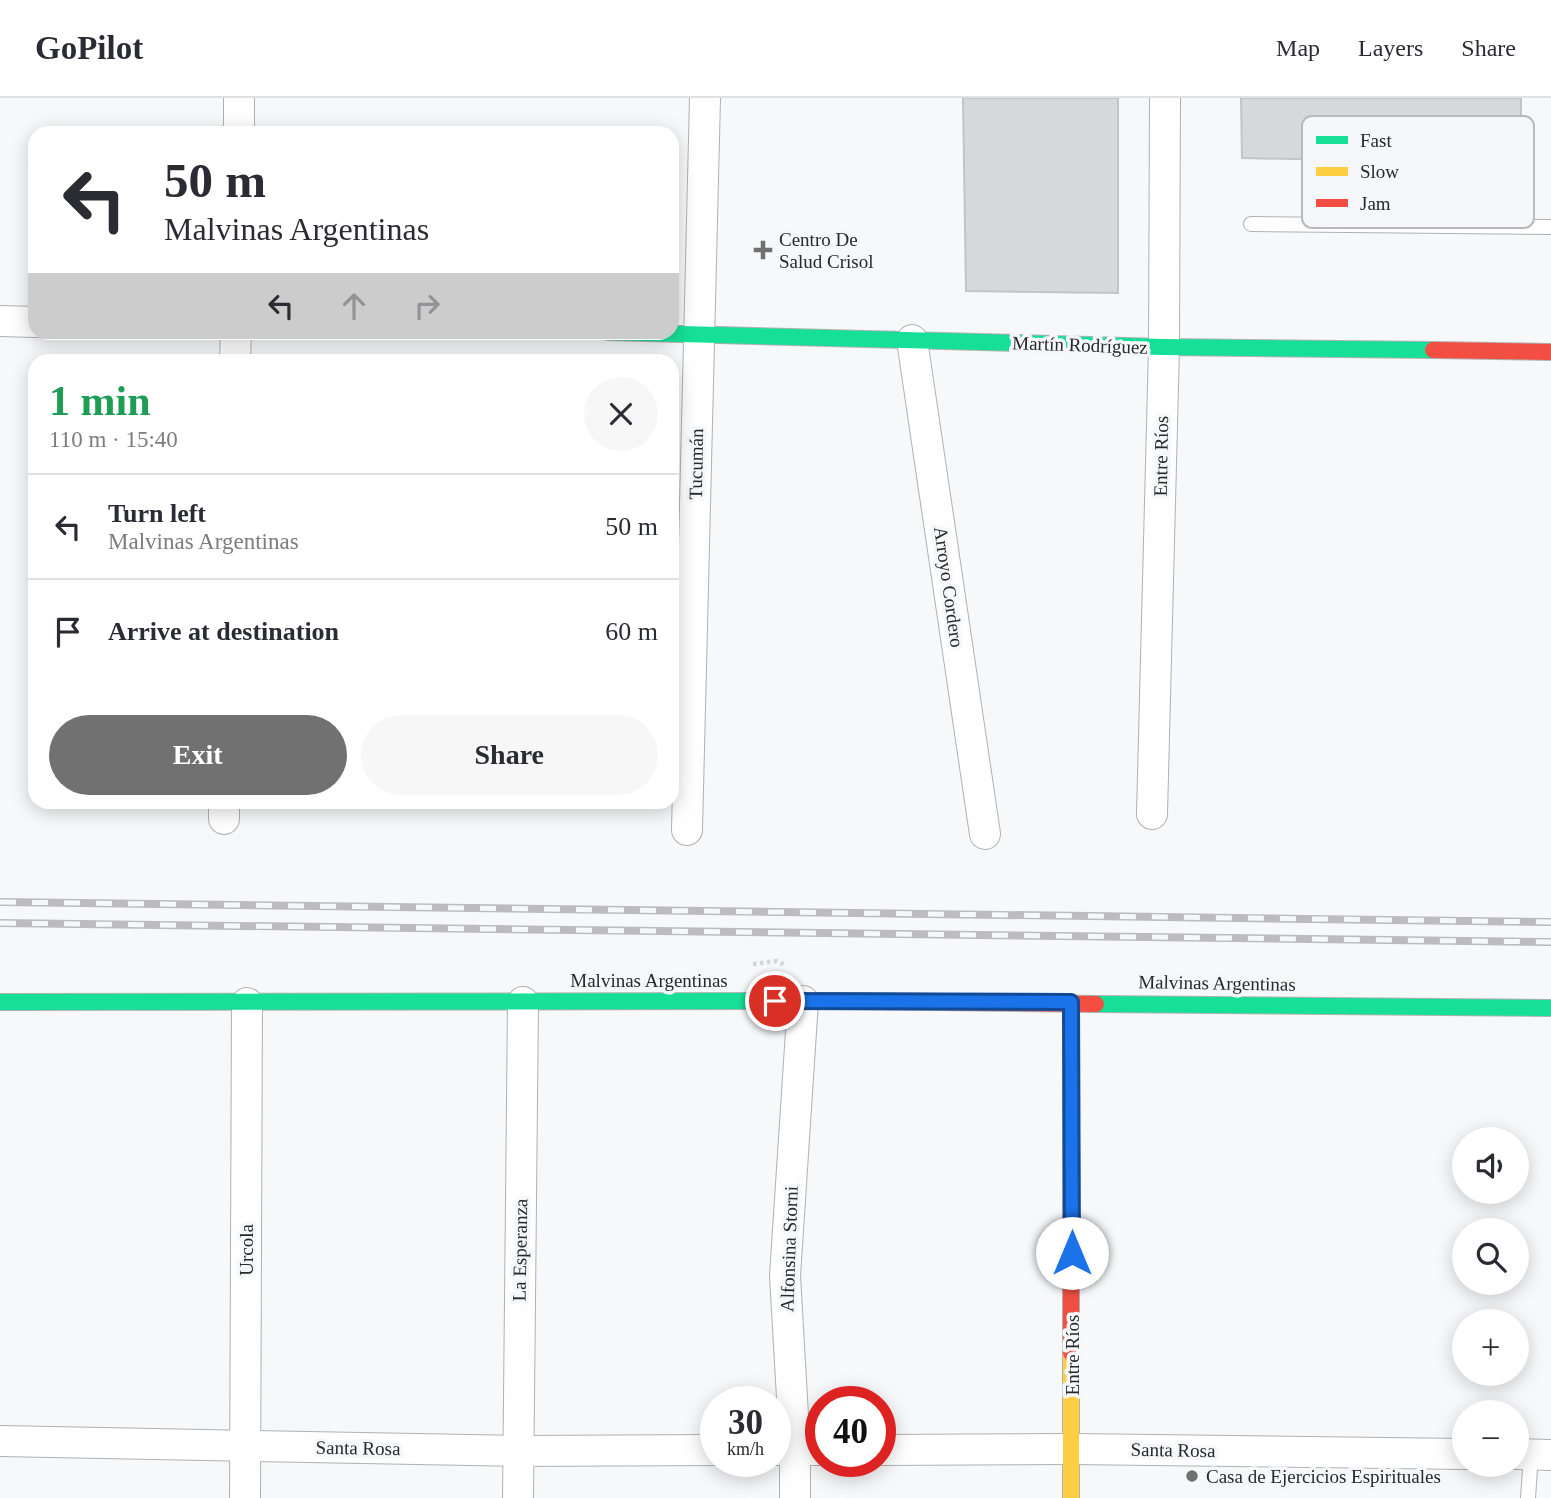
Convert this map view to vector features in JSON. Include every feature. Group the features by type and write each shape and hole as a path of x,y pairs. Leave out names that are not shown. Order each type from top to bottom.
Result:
{"street":[{"path":"239,98 239,126"},
{"name":"Tucumán","path":"687,830 705,98"},
{"name":"Entre Ríos","path":"1152,814 1164,347 1165,98"},
{"path":"0,321 28,322"},
{"name":"Martín Rodríguez","path":"679,334 1164,347 1551,352"},
{"name":"Arroyo Cordero","path":"912,340 985,834"},
{"name":"Alfonsina Storni","path":"795,1498 797,1450 785,1276 803,1001"},
{"name":"Malvinas Argentinas","path":"0,1002 1071,1002 1551,1009"},
{"name":"La Esperanza","path":"518,1498 523,1002"},
{"name":"Entre Ríos","path":"1071,1002 1071,1498"},
{"name":"Urcola","path":"245,1498 247,1003"},
{"name":"Santa Rosa","path":"0,1441 517,1451 700,1450"},
{"name":"Santa Rosa","path":"896,1450 1073,1449 1452,1454"}],"lane":[{"path":"1251,224 1302,225"},
{"path":"1528,1498 1533,1454"}],"building":[{"path":"963,98 1118,98 1118,293 966,291"},
{"path":"1241,98 1521,98 1521,116 1302,116 1302,159 1242,158"}],"railway":[{"path":"0,902 1551,922"},
{"path":"0,923 1551,942"}],"traffic: fast":[{"path":"679,334 1164,347 1433,350"},
{"path":"0,1002 855,1001"},
{"path":"1096,1004 1551,1008"}],"traffic: slow":[{"path":"1071,1353 1071,1498"}],"traffic: jam":[{"path":"1433,350 1551,352"},
{"path":"855,1001 1096,1004"},
{"path":"1071,1002 1071,1353"}],"place":[{"name":"Centro De Salud Crisol","path":"763,250"},
{"name":"Casa de Ejercicios Espirituales","path":"1192,1476"}],"route":[{"path":"775,1001 1071,1002 1072,1253"}]}
